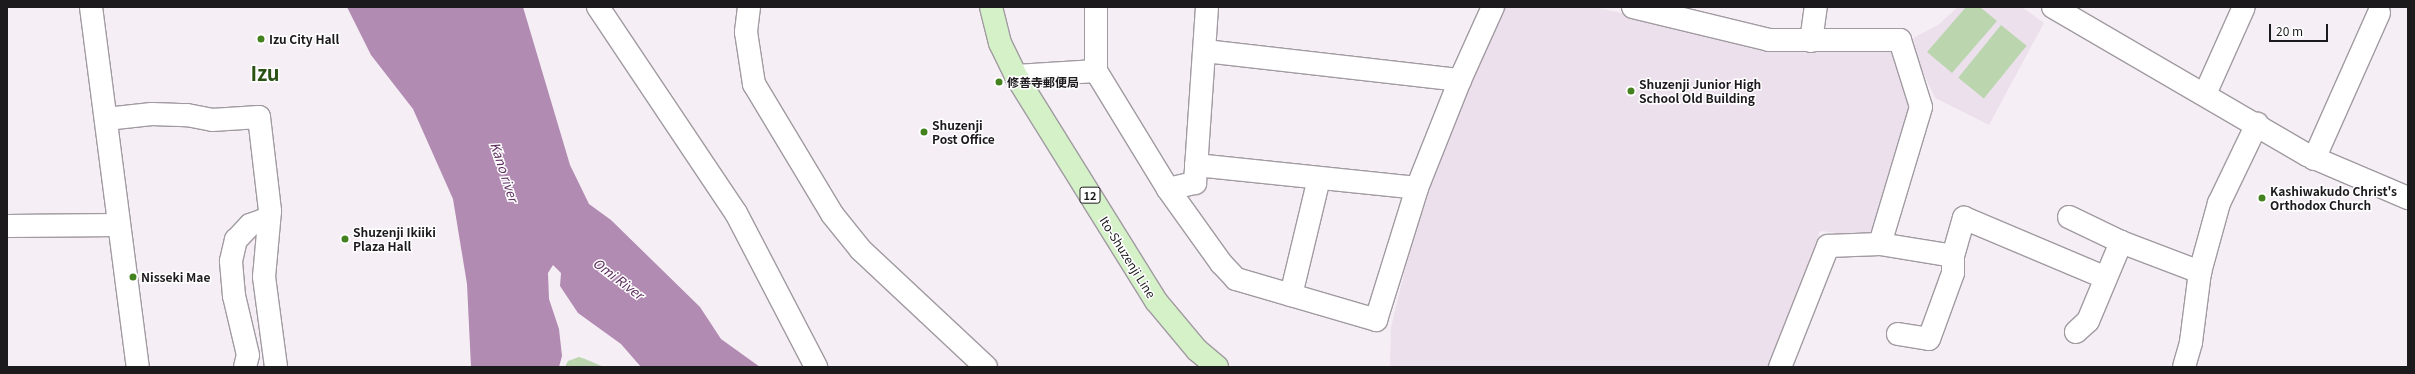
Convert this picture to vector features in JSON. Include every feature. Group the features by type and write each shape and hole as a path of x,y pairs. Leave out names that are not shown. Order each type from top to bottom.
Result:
{"main road":[{"name":"Ito-Shuzenji Line","path":"991,7 1000,43 1016,76 1156,301 1198,350 1217,367"}],"street":[{"path":"91,7 138,367"},
{"path":"598,7 743,225 816,367"},
{"path":"749,7 746,32 754,84 832,214 861,250 983,366"},
{"path":"1096,7 1096,71 1168,188 1221,263 1236,279 1376,320 1417,188 1460,80 1494,7"},
{"path":"1168,188 1195,183 1208,7"},
{"path":"1633,7 1769,40 1900,40 1921,107 1880,244"},
{"path":"1811,41 1816,7"},
{"path":"2053,7 2314,158 2408,198"},
{"path":"2205,94 2244,7"},
{"path":"2314,158 2379,13"},
{"path":"1205,51 1460,80"},
{"path":"1016,76 1096,71"},
{"path":"106,119 152,114 187,115 212,120 259,117 269,218 264,277 276,367"},
{"path":"2184,367 2191,342 2200,272 2219,203 2257,124"},
{"path":"1196,165 1417,188"},
{"path":"1291,295 1319,178"},
{"path":"2069,217 2121,242 2200,272"},
{"path":"245,367 248,355 234,296 231,262 236,240 250,225 269,218"},
{"path":"1898,334 1929,339 1953,273 1953,256 1964,218 2106,278"},
{"path":"7,226 119,224"},
{"path":"2076,332 2088,322 2121,242"},
{"path":"1780,367 1828,246 1880,244 1953,256"}],"shaded area":[{"path":"1503,7 1593,7 1765,44 1893,48 1911,107 1871,237 1820,231 1774,367 1390,367 1391,327 1425,187"},
{"path":"1958,7 2022,7 2044,23 1989,125 1935,98 1921,68 1913,38 1938,25"}],"green space":[{"path":"1966,7 1980,7 1997,21 1952,73 1927,52"},
{"path":"2001,25 2027,46 1984,99 1958,78"},
{"path":"579,357 604,367 565,367 568,361"}],"water":[{"path":"347,7 523,7 570,165 589,204 611,220 700,307 721,339 760,367 641,367 621,344 578,313 560,286 561,273 553,265 548,273 549,299 559,329 562,356 559,367 471,367 467,284 453,199 413,109 371,55"}],"place":[{"name":"Izu City Hall","path":"261,39"},
{"name":"修善寺郵便局","path":"999,82"},
{"name":"Shuzenji Junior High School Old Building","path":"1631,91"},
{"name":"Shuzenji Post Office","path":"924,132"},
{"name":"Kashiwakudo Christ's Orthodox Church","path":"2262,198"},
{"name":"Shuzenji Ikiiki Plaza Hall","path":"345,239"},
{"name":"Nisseki Mae","path":"133,277"}],"district":[{"name":"Izu","path":"265,72"}],"water label":[{"name":"Kano river","path":"504,172"},
{"name":"Omi River","path":"618,279"}]}
